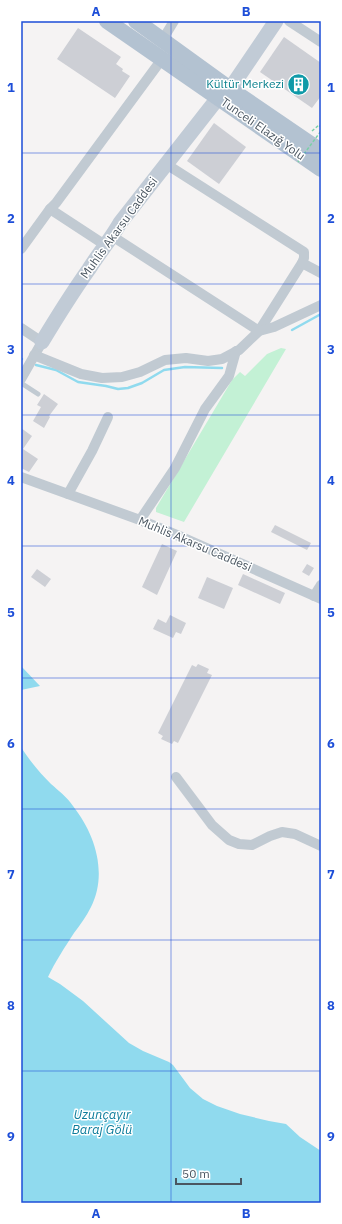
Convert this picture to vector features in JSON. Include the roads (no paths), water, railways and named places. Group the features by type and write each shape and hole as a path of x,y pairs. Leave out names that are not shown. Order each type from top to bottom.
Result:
{"main road":[{"name":"Tunceli Elazığ Yolu","path":"107,21 162,59 224,93 321,151"},
{"name":"Tunceli Elazığ Yolu","path":"136,21 159,33 224,93 321,169"}],"street":[{"path":"159,33 174,21"},
{"name":"Muhlis Akarsu Caddesi","path":"21,379 74,290 120,223 224,93 276,21"},
{"path":"289,21 321,42"},
{"path":"21,249 162,59"},
{"path":"34,355 80,374 102,378 122,377 140,372 165,360 186,358 208,361 222,359 236,352 259,331 302,263 304,252 166,164"},
{"path":"50,209 108,240 259,331 274,327 321,305"},
{"path":"302,263 321,273"},
{"path":"21,328 42,342"},
{"path":"140,520 175,468 205,409 229,376 236,352"},
{"path":"68,494 92,451 108,417"},
{"name":"Muhlis Akarsu Caddesi","path":"21,477 140,520 317,597"},
{"path":"317,597 321,585"},
{"path":"176,777 212,825 229,840 239,844 252,845 282,832 295,834 321,846"}],"lane":[{"path":"21,384 38,394"}],"water":[{"path":"21,666 40,686 21,690"},
{"name":"Uzunçayır Baraj Gölü","path":"21,747 39,771 63,794 81,817 93,841 99,867 96,894 91,907 60,955 48,977 83,1001 129,1043 173,1065 190,1088 203,1099 217,1106 240,1114 286,1124 300,1137 321,1151 321,1203 21,1203"}],"waterway":[{"path":"292,330 321,314"},
{"path":"36,365 56,370 78,382 118,389 128,388 142,383 164,370 185,367 222,368"}],"place":[{"name":"Kültür Merkezi","path":"299,84"}]}
